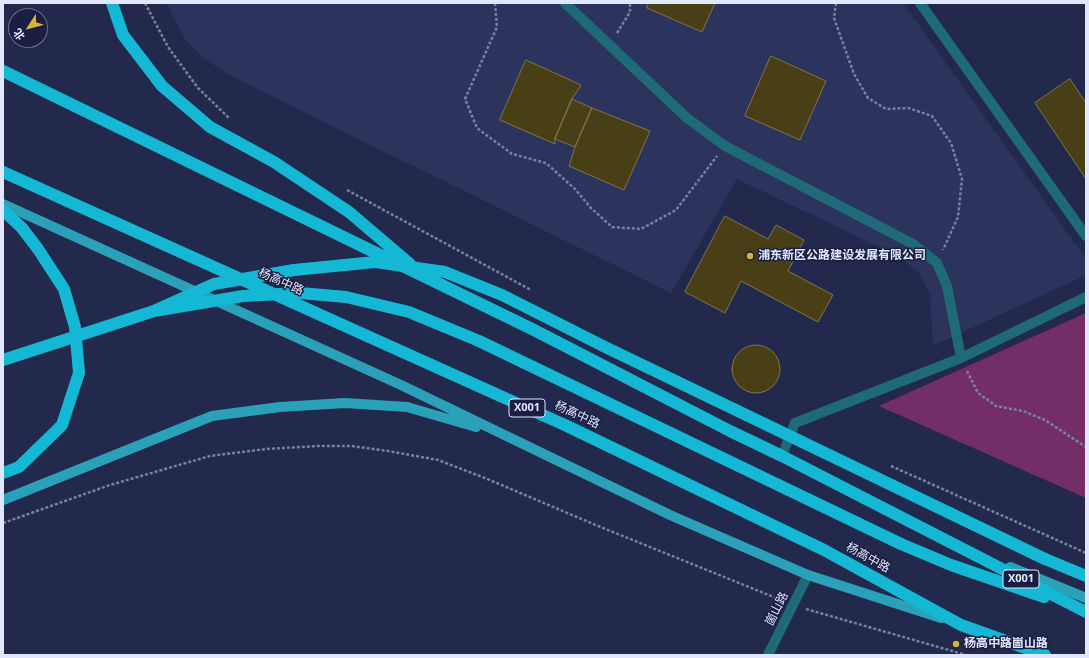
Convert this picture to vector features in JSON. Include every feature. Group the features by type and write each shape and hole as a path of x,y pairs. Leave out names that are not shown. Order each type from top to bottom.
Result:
{"highway":[{"path":"112,3 123,34 162,86 210,127 274,162 349,212 425,277"},
{"name":"X001","path":"3,71 534,330 1085,612"},
{"name":"杨高中路","path":"3,172 567,426 824,550 962,624 1045,655"},
{"path":"3,210 22,228 38,249 64,289 75,327 79,373 62,425 19,467 3,473"},
{"path":"3,360 154,311 214,284 294,270 375,262 446,272 502,295 603,346 1045,559 1086,576"},
{"path":"154,311 243,296 300,293 346,297 410,312 479,341 901,544 951,565 1085,612"}],"main road":[{"path":"3,204 401,386 670,515 808,575 962,624"},
{"path":"3,500 212,416 280,407 345,403 407,407 504,435"},
{"name":"X001","path":"957,546 1086,598"}],"street":[{"path":"565,3 687,118 725,146 913,244 937,263 947,286 961,358"},
{"path":"920,3 1086,236"},
{"path":"782,456 795,423 961,358 1086,297"},
{"name":"崮山路","path":"768,655 794,606 808,575"}],"path":[{"path":"145,3 168,47 198,88 235,124"},
{"path":"495,3 497,27 465,99 478,128 512,154 546,163 575,189 591,208 612,227 641,229 676,210 725,146"},
{"path":"610,46 630,12 630,3"},
{"path":"836,3 834,18 854,74 868,98 886,109 908,108 932,116 951,143 962,179 958,217 937,263"},
{"path":"340,187 534,292"},
{"path":"961,358 978,393 996,406 1023,411 1045,420 1086,447"},
{"path":"3,523 110,485 210,456 266,449 318,446 351,446 388,451 438,460 794,606 966,655"},
{"path":"890,465 1086,553"}],"shaded area":[{"path":"166,3 903,3 1086,259 1086,275 933,346 930,294 919,273 900,257 737,179 671,293 241,81 220,69 201,56 185,39"},
{"path":"1086,313 1086,498 879,406"}],"building":[{"path":"649,3 715,3 702,32 647,8"},
{"path":"771,56 826,81 800,140 745,116"},
{"path":"526,60 581,85 572,99 555,139 555,144 500,120"},
{"path":"1070,79 1086,103 1086,179 1035,103"},
{"path":"572,99 592,108 575,147 555,139"},
{"path":"592,108 650,131 624,190 569,166 575,147"},
{"name":"浦东新区公路建设发展有限公司","path":"725,216 768,239 776,225 804,240 788,271 833,295 818,322 741,281 725,313 685,292"},
{"path":"756,345 765,347 773,352 778,360 780,369 778,378 773,386 765,391 756,393 747,391 739,386 734,378 732,369 734,360 739,352 747,347"}],"place":[{"name":"浦东新区公路建设发展有限公司","path":"750,256"},
{"name":"杨高中路崮山路","path":"956,644"}]}
